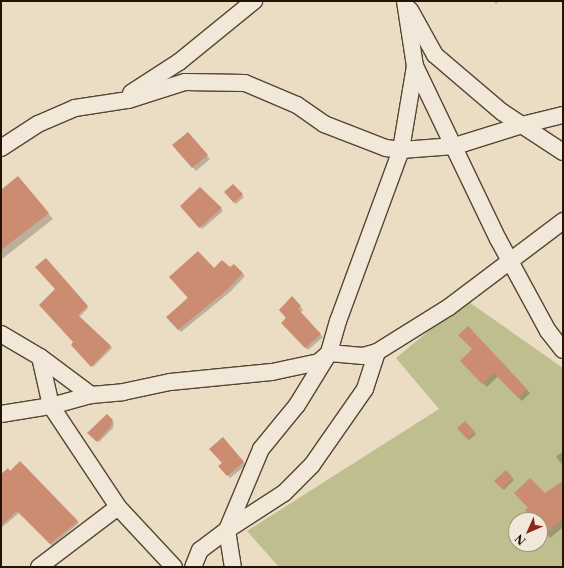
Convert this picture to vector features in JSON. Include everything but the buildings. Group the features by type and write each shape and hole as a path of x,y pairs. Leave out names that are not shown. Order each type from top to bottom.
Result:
{"street":[{"path":"109,102 134,91 179,62 254,1"},
{"path":"405,1 415,66 510,261 548,331 563,350"},
{"path":"405,1 435,55 502,112 563,152"},
{"path":"232,567 227,530 262,449 297,405 329,353 338,321 401,150 415,66"},
{"path":"1,148 38,124 75,108 128,100 185,82 246,83 297,104 324,124 386,148 401,150 455,146 522,125 563,115"},
{"path":"1,414 51,406 91,395 123,392 170,382 272,372 319,362 329,353 363,356 377,352 449,307 563,220"},
{"path":"1,334 40,357 91,395"},
{"path":"193,567 200,550 227,530 284,493 312,465 365,389 377,352"},
{"path":"40,357 51,406 118,507 174,567"},
{"path":"40,567 118,507"}],"shaded area":[{"path":"466,300 563,368 563,567 279,567 247,531 439,409 396,358"}]}
